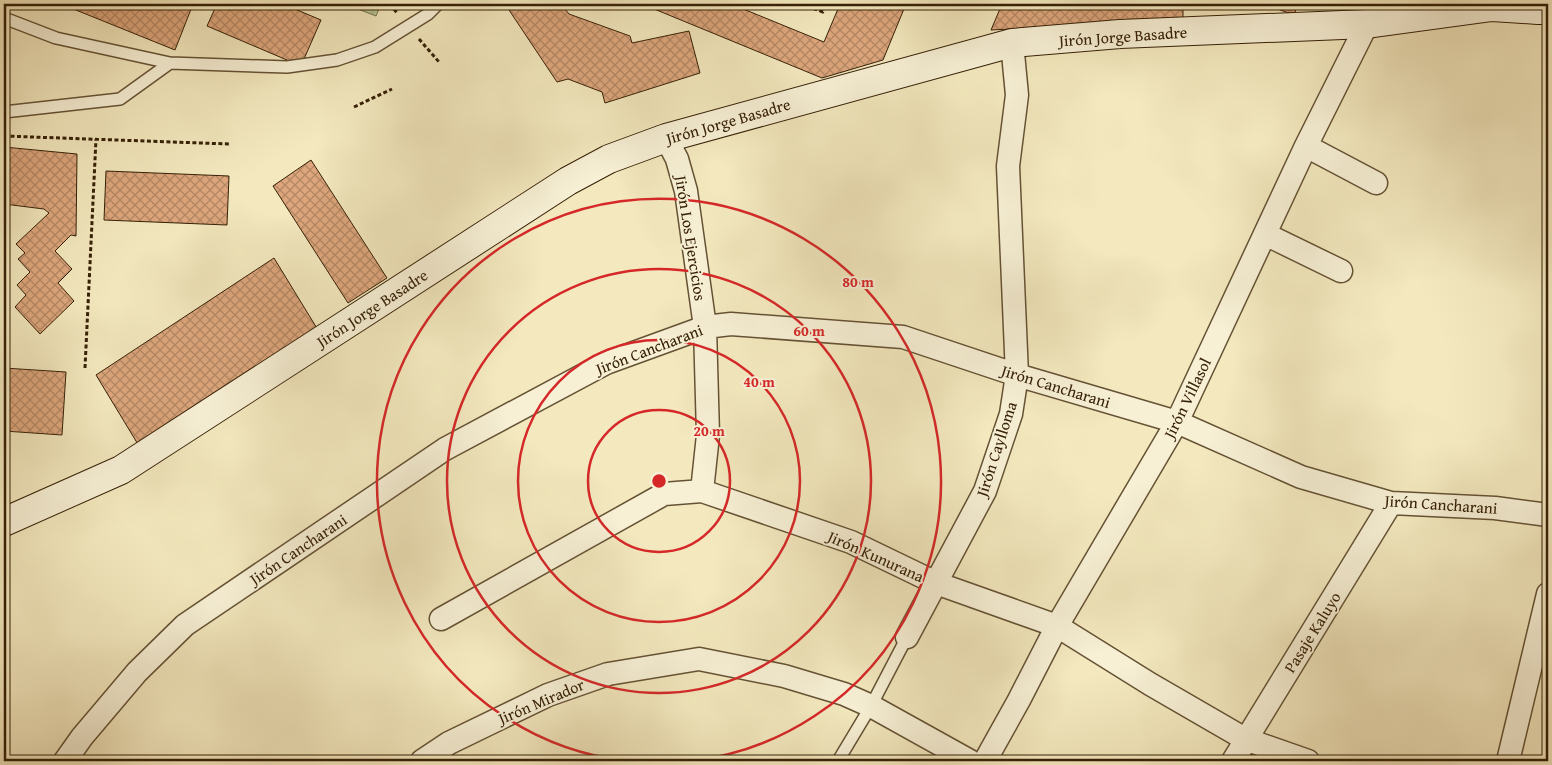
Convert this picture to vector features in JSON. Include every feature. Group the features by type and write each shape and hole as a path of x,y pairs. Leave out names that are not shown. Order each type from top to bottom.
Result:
{"street":[{"name":"Jirón Jorge Basadre","path":"4,522 122,470 568,181 608,159 666,138 1012,43 1120,34 1367,24 1488,5 1545,12"},
{"name":"Jirón Villasol","path":"985,761 1057,626 1177,422 1306,146 1367,24"},
{"name":"Jirón Caylloma","path":"907,637 985,491 1011,414 1017,375 1008,166 1017,95 1012,43"},
{"name":"Jirón Los Ejercicios","path":"666,138 677,159 686,191 705,327 708,435 702,491"},
{"path":"1306,146 1376,183"},
{"path":"1265,234 1341,271"},
{"name":"Jirón Cancharani","path":"66,761 82,737 137,672 185,626 445,450 606,363 705,327 731,324 903,337 1017,375 1177,422 1301,477 1392,503 1495,508 1548,515"},
{"name":"Jirón Kunurana","path":"441,619 664,494 702,491 851,542 936,583 1057,626 1245,740 1308,761"},
{"name":"Pasaje Kaluyo","path":"1233,761 1392,503"},
{"path":"1508,761 1548,594"},
{"name":"Jirón Mirador","path":"422,761 448,743 548,695 608,674 699,659 784,676 844,694 870,706 970,761"}],"lane":[{"path":"4,18 56,38 170,63 287,68 337,60 375,47 428,14 438,4"},
{"path":"4,112 120,99 170,63"},
{"name":"Jirón Caylloma","path":"838,761 907,637"}],"path":[{"path":"801,4 824,12 827,4"},
{"path":"354,107 392,88"},
{"path":"4,136 229,144"},
{"path":"86,368 96,139"}],"green space":[{"path":"345,4 381,4 376,16"}],"building":[{"path":"61,4 193,4 175,50"},
{"path":"217,4 283,4 321,20 301,66 207,26"},
{"path":"505,4 561,4 569,14 630,36 632,43 689,31 700,73 605,103 602,92 568,79 557,82"},
{"path":"642,4 731,4 824,42 840,4 906,4 883,60 822,78"},
{"path":"1002,4 1183,4 1183,20 991,30"},
{"path":"1264,4 1298,4 1294,15"},
{"path":"4,147 77,154 76,236 71,235 55,251 72,269 58,283 74,301 40,334 15,307 26,295 17,285 30,272 18,259 25,253 16,244 49,213 44,209 4,204"},
{"path":"311,160 387,278 348,303 273,186"},
{"path":"106,171 229,176 227,225 104,220"},
{"path":"274,258 318,330 139,446 96,375"},
{"path":"4,368 66,372 62,435 4,431"}]}
